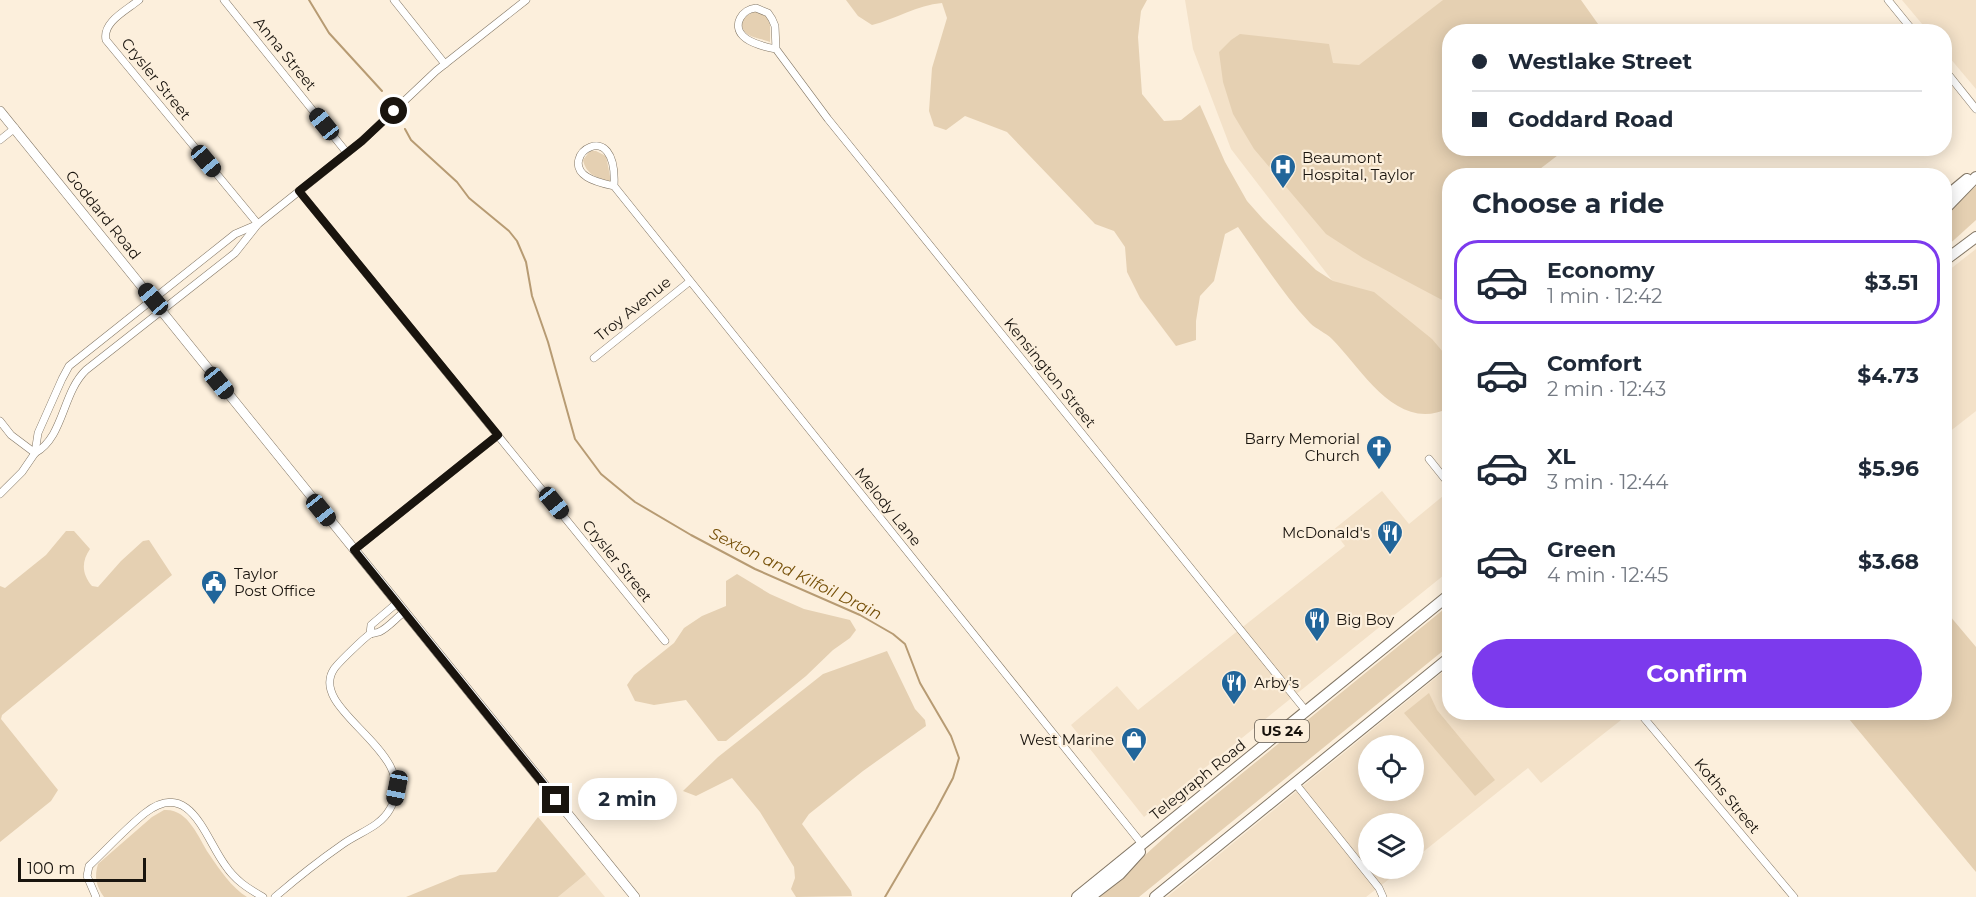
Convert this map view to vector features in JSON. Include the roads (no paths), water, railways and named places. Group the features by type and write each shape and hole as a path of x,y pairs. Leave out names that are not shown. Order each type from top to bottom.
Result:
{"main road":[{"name":"Goddard Road","path":"2,117 15,128 64,192 153,299 635,897"},
{"path":"1952,192 1976,172"},
{"path":"1952,204 1976,177"},
{"path":"1952,255 1976,236"},
{"name":"Telegraph Road","path":"1077,897 1442,602"},
{"path":"1155,897 1442,664"},
{"path":"1090,897 1131,863 1160,829"}],"street":[{"name":"Crysler Street","path":"139,0 107,26 106,40 258,224"},
{"name":"Anna Street","path":"224,0 347,153"},
{"path":"394,0 445,64"},
{"path":"35,453 45,448 51,439 80,376 235,253 258,224 347,153 445,64 526,0"},
{"path":"1888,0 1908,24"},
{"name":"Kensington Street","path":"776,50 775,26 768,13 756,8 745,12 740,18 738,27 742,36 776,50 828,118 1306,711"},
{"path":"1952,79 1976,109"},
{"path":"0,140 15,128"},
{"path":"591,147 603,147 613,161 614,186 585,176 579,168 578,161 582,153 591,147"},
{"name":"Melody Lane","path":"614,186 1142,844"},
{"name":"Crysler Street","path":"299,191 664,641"},
{"path":"0,494 22,472 35,453 38,433 69,366 235,234 258,224"},
{"name":"Troy Avenue","path":"594,358 689,282"},
{"path":"0,421 17,441 35,453"},
{"path":"354,550 498,435"},
{"path":"1430,459 1442,475"},
{"path":"370,634 372,625 397,603"},
{"path":"275,897 345,843 377,824 394,803 397,788 394,771 383,754 340,706 330,684 333,670 370,634 379,632 404,612"},
{"name":"Koths Street","path":"1646,720 1794,897"},
{"path":"1295,783 1379,888 1383,897"},
{"path":"96,897 87,876 89,866 147,812 165,802 183,804 198,819 224,865 241,884 263,897"}],"waterway":[{"name":"Sexton and Kilfoil Drain","path":"309,0 329,33 382,91"},
{"name":"Sexton and Kilfoil Drain","path":"405,129 411,140 457,182 469,198 509,231 517,241 526,262 532,296 548,342 575,439 601,474 635,502 691,535 755,569 860,615 893,634 905,644 920,683 951,736 959,758 953,778 936,810 885,897"}],"place":[{"name":"Beaumont Hospital, Taylor","path":"1283,190"},
{"name":"Barry Memorial Church","path":"1379,471"},
{"name":"McDonald's","path":"1390,556"},
{"name":"Taylor Post Office","path":"214,606"},
{"name":"Big Boy","path":"1317,643"},
{"name":"Arby's","path":"1234,706"},
{"name":"West Marine","path":"1134,763"}]}
